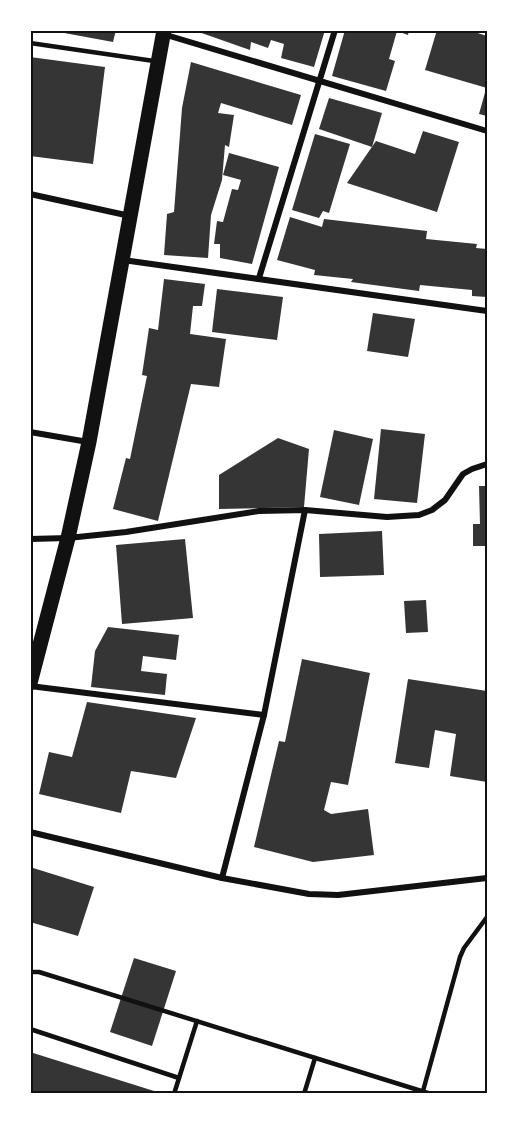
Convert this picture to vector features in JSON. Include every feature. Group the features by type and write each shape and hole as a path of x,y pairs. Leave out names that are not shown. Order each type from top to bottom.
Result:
{"main road":[{"path":"30,685 68,538 89,442 163,32"}],"street":[{"path":"259,278 335,30"},
{"path":"163,32 487,130"},
{"path":"30,194 131,216"},
{"path":"123,260 487,311"},
{"path":"30,432 89,442"},
{"path":"30,539 68,538 161,527 259,511 304,510 387,518 419,515 432,510 445,500 463,474 487,464"},
{"path":"222,878 264,715 304,510"},
{"path":"30,685 264,715"},
{"path":"30,832 222,878 294,892 323,895 487,878"}],"lane":[{"path":"30,44 157,61"},
{"path":"423,1091 460,957 487,917"},
{"path":"30,968 431,1094"},
{"path":"30,972 39,972"},
{"path":"174,1094 197,1021"},
{"path":"30,1029 179,1078"},
{"path":"303,1094 315,1058"}],"building":[{"path":"48,30 116,30 113,42"},
{"path":"193,30 325,30 314,67 281,58 284,44 271,40 268,48 251,42 250,50"},
{"path":"345,30 409,30 408,35 397,31 389,59 395,61 386,91 332,76"},
{"path":"437,30 468,30 487,36 487,88 425,70"},
{"path":"30,57 105,67 93,164 30,156"},
{"path":"191,62 301,95 292,125 221,103 218,113 234,115 229,147 225,145 222,180 211,215 208,258 164,255 167,214 174,212 182,108"},
{"path":"487,89 487,116 479,114"},
{"path":"329,98 382,113 372,147 319,129"},
{"path":"423,131 459,142 437,212 347,183 376,141 415,154"},
{"path":"315,134 350,144 329,213 323,211 319,218 292,210"},
{"path":"229,153 279,167 252,264 220,258 220,244 214,244 217,221 223,222 232,189 238,190 241,180 223,175"},
{"path":"290,217 322,227 324,219 427,231 426,239 477,244 476,248 487,249 487,297 472,296 472,290 420,285 419,291 351,282 353,279 314,275 315,270 277,260"},
{"path":"164,279 205,284 202,306 193,306 190,334 226,339 219,387 191,384 158,521 113,509 126,458 130,459 147,376 142,375 149,328 158,330"},
{"path":"217,289 283,297 277,340 212,332"},
{"path":"373,313 415,319 408,357 367,351"},
{"path":"381,429 425,434 417,503 374,499"},
{"path":"334,430 373,439 359,505 320,497"},
{"path":"278,438 309,449 304,507 219,509 219,475"},
{"path":"479,486 487,486 487,546 473,546 473,524 480,524"},
{"path":"382,531 384,575 320,577 319,534"},
{"path":"185,539 193,618 122,624 116,545"},
{"path":"426,600 428,632 406,633 404,601"},
{"path":"108,627 179,635 176,660 143,656 141,671 167,674 165,695 91,687 95,651"},
{"path":"302,659 370,673 348,785 331,782 324,810 331,814 368,809 374,855 313,862 254,847 279,741 285,742"},
{"path":"408,679 487,691 487,782 450,776 456,734 435,730 429,768 395,763"},
{"path":"87,702 196,718 176,778 131,771 121,813 39,794 49,752 72,757"},
{"path":"30,867 94,887 78,936 30,922"},
{"path":"134,958 176,971 152,1046 110,1032"},
{"path":"30,1052 154,1091 153,1094 30,1094"}]}
